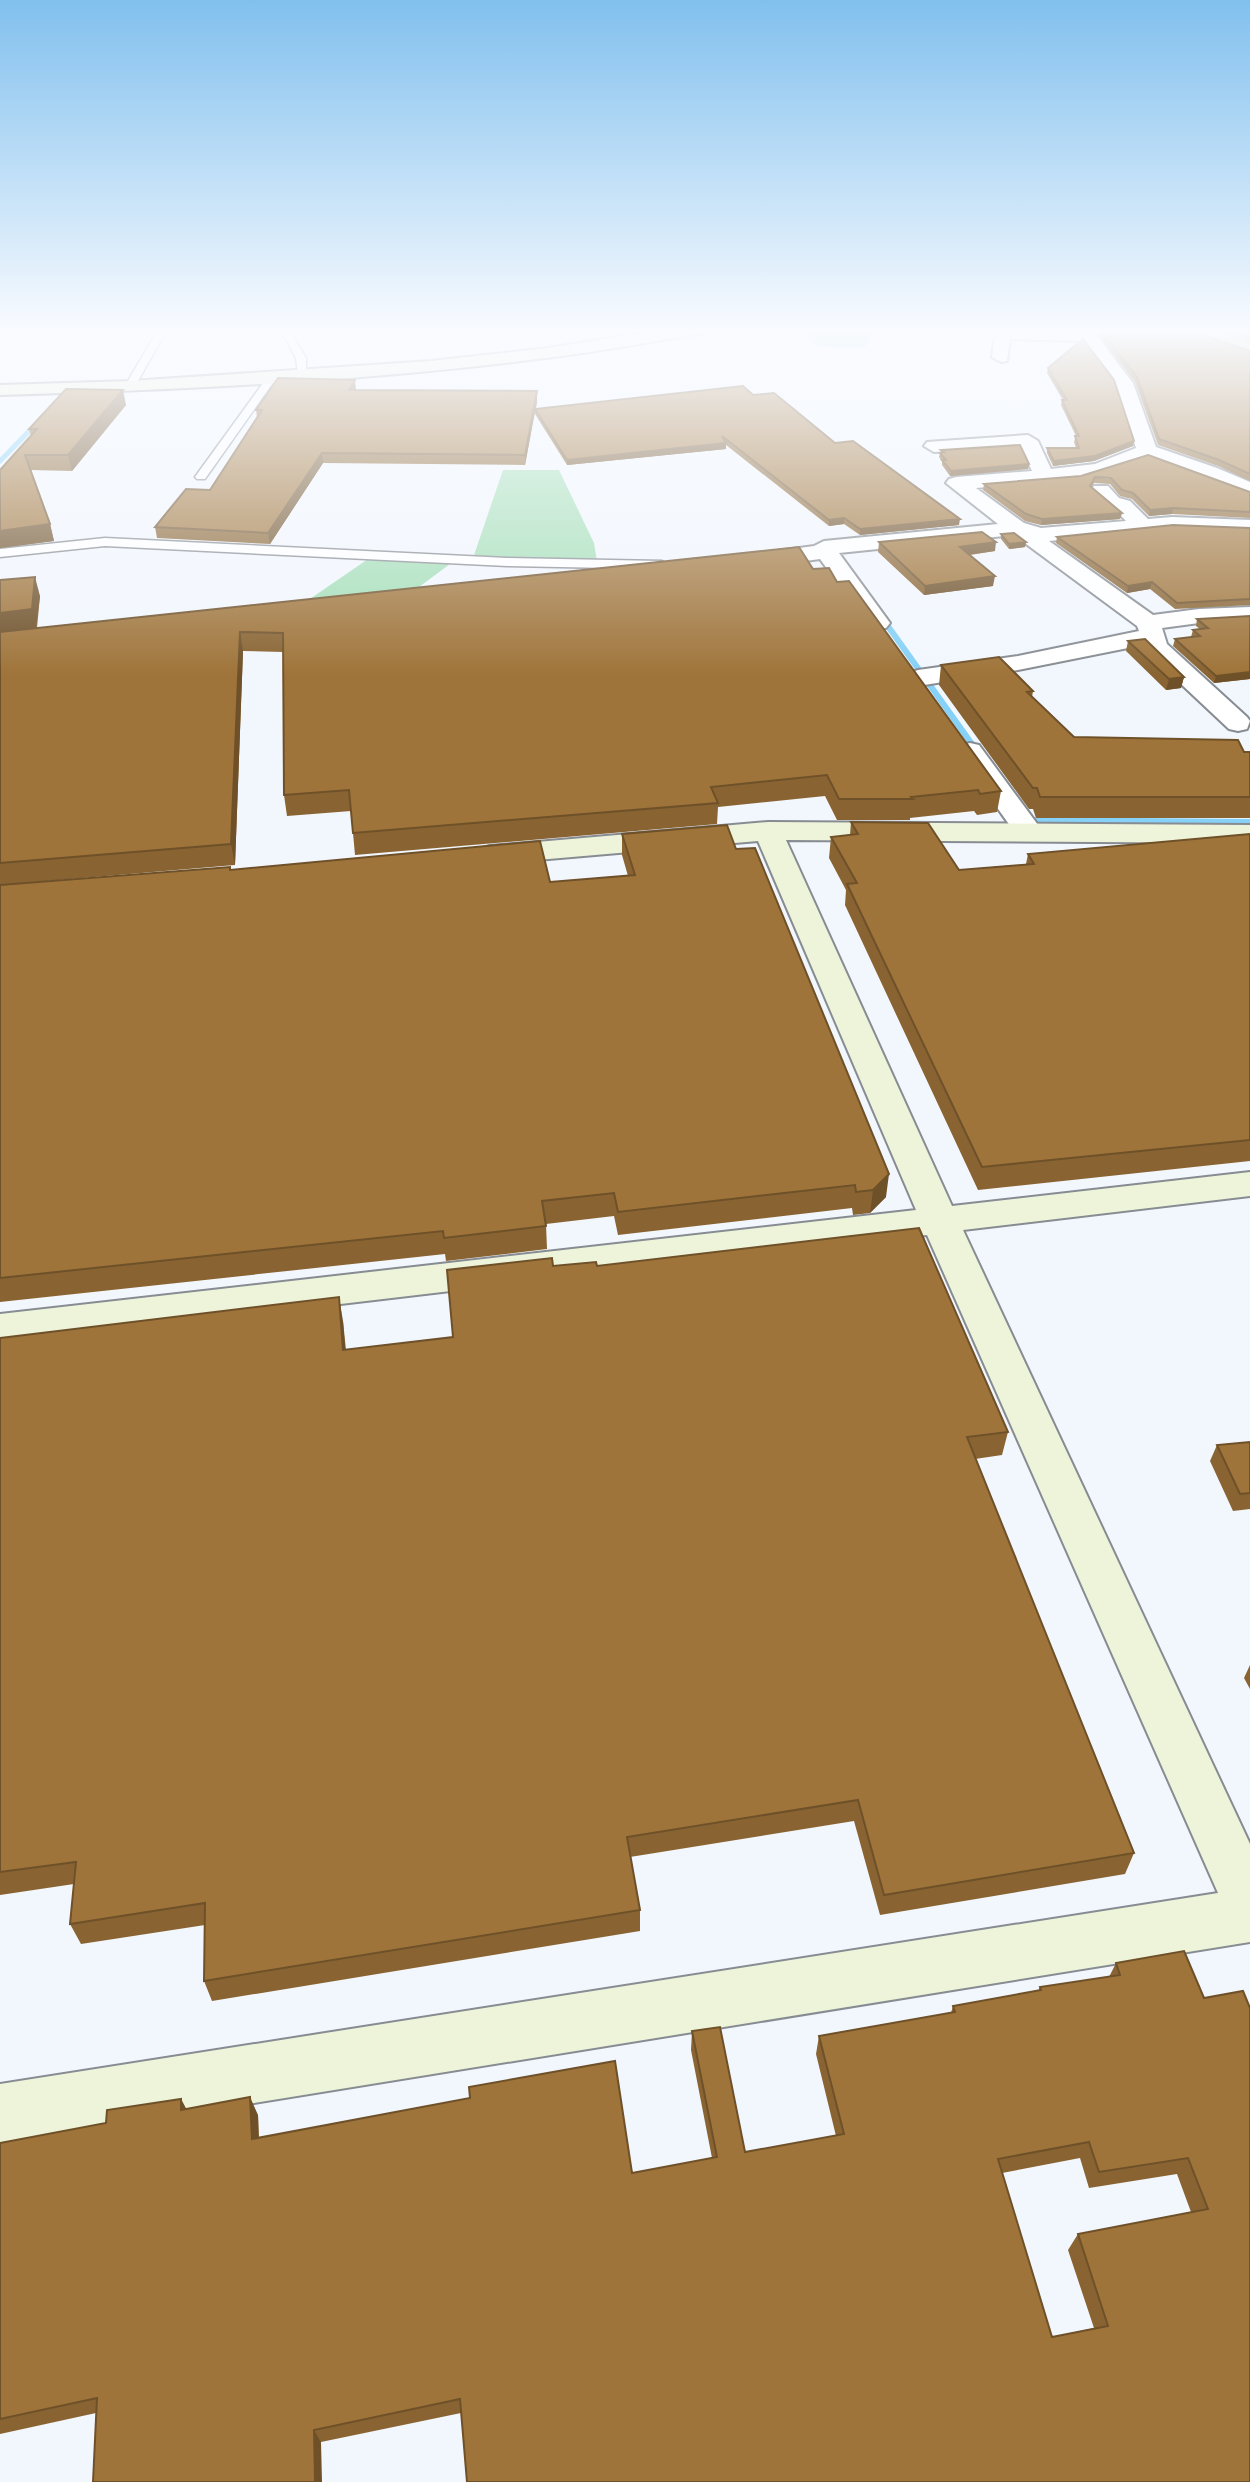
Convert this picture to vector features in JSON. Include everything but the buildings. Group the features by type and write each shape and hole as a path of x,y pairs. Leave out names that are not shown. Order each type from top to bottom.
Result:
{"street":[{"path":"934,446 975,444"},
{"path":"1029,444 1044,476"},
{"path":"1145,444 1147,451"},
{"path":"1238,723 1156,647 1150,629 1020,528 956,483 1101,468 1147,451 1169,457 1250,490"},
{"path":"1101,490 1112,503 1123,505 1143,526"},
{"path":"1250,526 1172,523 1039,535 1020,528 824,548 899,652 926,683 1018,663 1199,616 1250,614"},
{"path":"736,560 785,558 793,554 827,551"},
{"path":"534,585 637,569 679,566"},
{"path":"957,733 1028,831"},
{"path":"768,831 940,1221 1250,1904"},
{"path":"466,857 768,831 1250,834"},
{"path":"0,1329 1250,1184"},
{"path":"0,2113 1250,1915"}],"lane":[{"path":"201,477 225,444"},
{"path":"0,554 105,542 637,569"}],"green space":[{"path":"503,470 559,470 594,543 597,561 473,558"},
{"path":"371,557 454,561 411,593 304,603"}],"waterway":[{"path":"0,461 17,444"},
{"path":"880,615 974,747"},
{"path":"972,745 978,753"},
{"path":"1023,818 1025,821 1250,823"}]}
